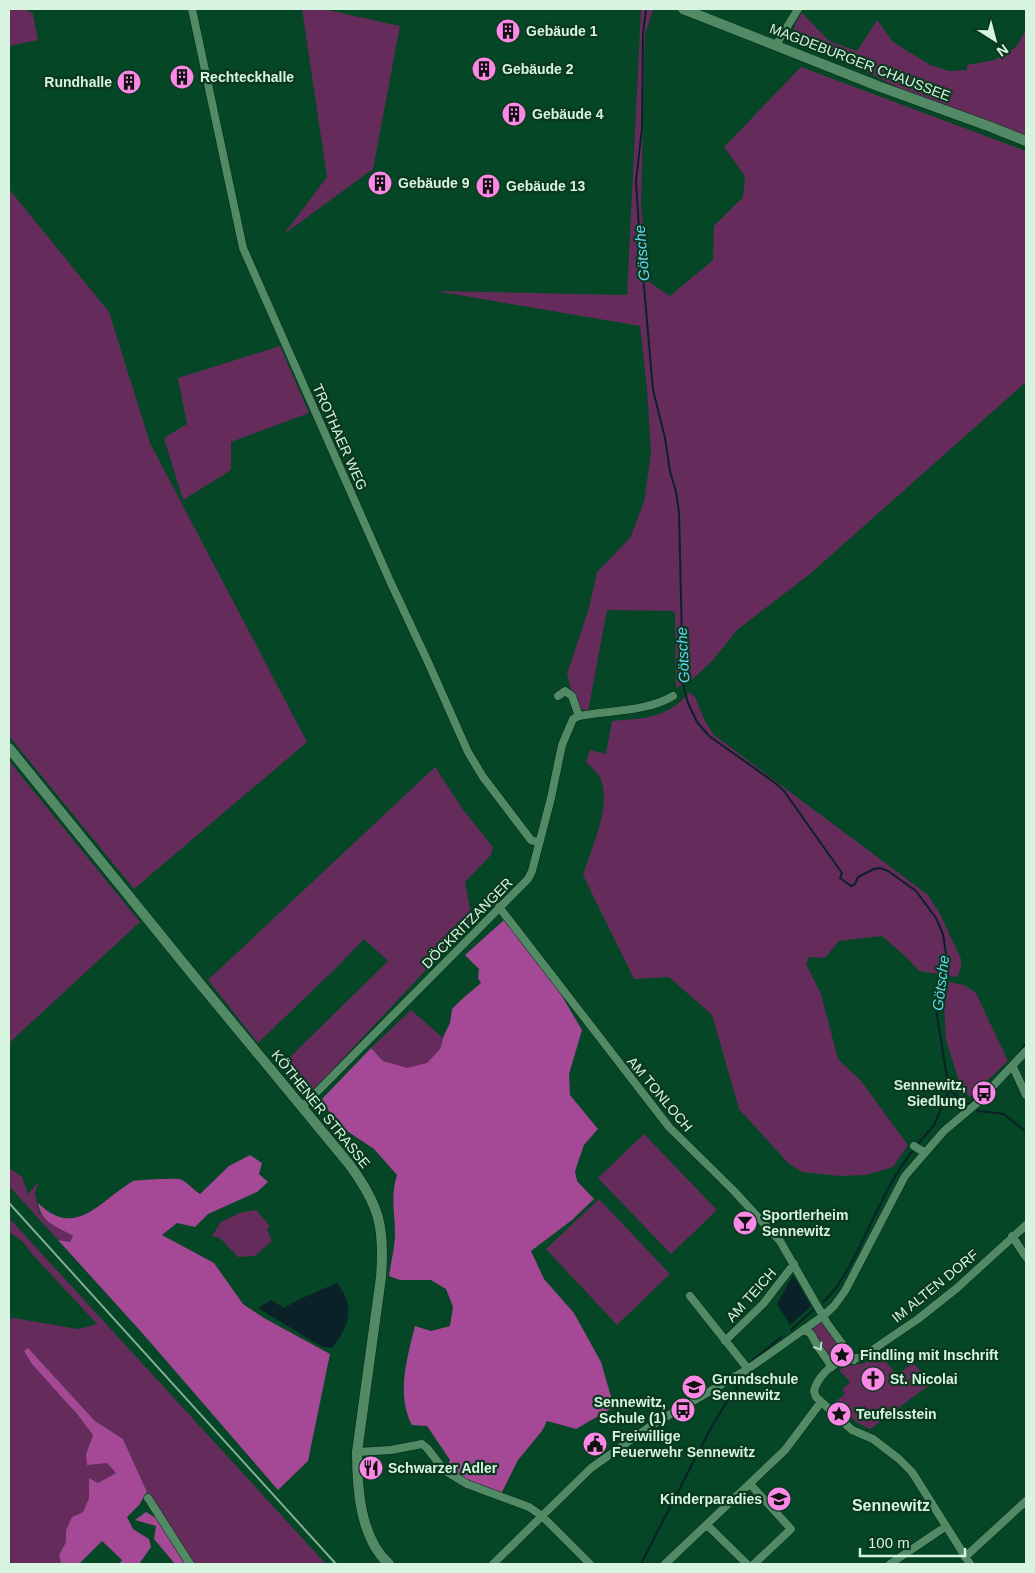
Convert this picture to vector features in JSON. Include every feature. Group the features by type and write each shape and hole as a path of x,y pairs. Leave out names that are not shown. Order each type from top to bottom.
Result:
{"main road":[{"name":"MAGDEBURGER CHAUSSEE","path":"684,9 878,86 1026,141"},
{"name":"KÖTHENER STRASSE","path":"9,748 190,972 349,1164 365,1185 373,1202 381,1228 381,1277 357,1452 358,1490 371,1539 389,1564"}],"street":[{"name":"TROTHAER WEG","path":"192,9 243,248 390,581 468,752 483,777 531,840 539,843"},
{"path":"776,45 798,9"},
{"path":"558,696 565,691 572,696 579,716 645,707 663,702 673,696"},
{"name":"DÖCKRITZANGER","path":"302,1107 528,879 532,871 551,798 562,745 573,720 579,716"},
{"name":"AM TONLOCH","path":"499,907 504,911 669,1127 734,1191 780,1241 823,1316 854,1360"},
{"path":"493,1564 591,1468 621,1445 748,1369 823,1316 834,1306 846,1291 920,1150 976,1104 1013,1067 1026,1051"},
{"path":"1013,1067 1026,1095"},
{"name":"IM ALTEN DORF","path":"832,1367 842,1360 854,1360 862,1357 918,1319 970,1277 1026,1225"},
{"path":"1012,1236 1026,1256"},
{"name":"AM TEICH","path":"725,1341 764,1304 794,1264"},
{"name":"AM TEICH","path":"690,1296 748,1369"},
{"path":"804,1329 811,1334 832,1367 816,1384 814,1391 822,1402 852,1430 873,1439 899,1459 912,1472 970,1564"},
{"path":"665,1564 785,1450 822,1402"},
{"path":"357,1452 391,1450 422,1444 444,1470 467,1484 529,1507 542,1516 590,1564"},
{"path":"750,1484 791,1530 754,1564"},
{"path":"148,1498 190,1564"},
{"path":"965,1556 1026,1501"},
{"path":"707,1525 747,1564"},
{"path":"890,1564 945,1527"}],"shaded area":[{"path":"9,9 25,9 33,14 38,40 9,46"},
{"path":"302,9 323,9 400,26 373,169 284,234 327,177"},
{"path":"641,9 653,9 645,35 641,207 649,282 670,296 713,260 714,226 743,197 745,176 724,147 801,67 1026,151 1026,382 810,574 737,630 713,660 693,679 676,688 675,614 673,611 607,610 588,712 580,708 572,693 567,674 589,608 597,572 630,538 644,502 651,453 647,389 640,326 435,291 627,295"},
{"path":"802,13 829,41 857,51 877,20 893,42 930,65 949,71 967,70 967,65 995,60 1016,47 1026,30 1026,140 903,90 799,43 794,36 794,28"},
{"path":"9,189 109,312 150,443 307,742 134,889 9,736"},
{"path":"280,346 309,413 231,442 231,470 183,500 164,438 187,424 178,378"},
{"path":"689,692 695,697 705,721 714,735 928,895 939,912 961,959 961,968 957,977 919,971 882,936 839,941 825,958 809,957 806,964 821,994 838,1059 861,1081 908,1145 893,1167 866,1175 840,1176 802,1172 788,1163 739,1109 712,1015 669,977 634,979 583,875 600,825 604,798 603,786 599,776 586,762 590,750 606,754 612,721 654,716 672,708"},
{"path":"9,761 140,922 9,1043"},
{"path":"435,767 464,811 493,847 491,855 465,882 470,908 469,924 306,1096 281,1066 388,961 364,939 258,1043 208,980"},
{"path":"504,920 556,986 582,1030 569,1074 570,1095 598,1129 584,1145 575,1171 577,1181 594,1199 572,1220 531,1251 544,1279 574,1313 601,1362 614,1407 576,1429 547,1421 542,1431 518,1460 501,1494 471,1483 446,1470 450,1460 427,1426 412,1425 405,1401 404,1376 415,1326 431,1331 450,1326 453,1307 446,1289 431,1280 400,1280 389,1276 395,1238 393,1198 397,1175 374,1149 347,1131 320,1101 371,1048 383,1061 407,1068 427,1063 440,1049 450,1023 452,1009 481,983 478,978 479,969 465,955"},
{"path":"949,982 964,985 976,993 1008,1061 970,1097 961,1087 946,1040 944,1006"},
{"path":"411,1010 443,1038 440,1049 427,1063 407,1069 383,1061 371,1048"},
{"path":"644,1134 717,1210 671,1254 598,1178"},
{"path":"250,1155 262,1163 259,1174 268,1182 257,1192 208,1214 195,1227 177,1223 162,1235 214,1263 243,1304 264,1318 330,1354 308,1461 278,1490 144,1335 58,1240 70,1242 73,1236 46,1220 38,1203 52,1213 64,1218 76,1218 98,1207 133,1181 176,1179 187,1183 200,1194 229,1166"},
{"path":"9,1168 22,1177 28,1194 39,1181 35,1193 39,1213 73,1236 71,1242 58,1240 9,1186"},
{"path":"599,1199 670,1274 617,1325 546,1249"},
{"path":"256,1210 270,1226 267,1229 272,1241 255,1256 238,1257 220,1238 212,1236 221,1222 239,1213"},
{"path":"9,1218 326,1564 192,1564 147,1492 123,1439 95,1421 28,1348 55,1388 93,1435 86,1454 107,1463 116,1473 98,1483 89,1478 89,1498 83,1512 72,1517 66,1530 66,1542 59,1555 61,1564 9,1564 9,1319 14,1318 78,1329 97,1324 22,1241 9,1232"},
{"path":"822,1321 847,1353 833,1363 809,1331"},
{"path":"28,1348 95,1421 123,1439 147,1492 139,1505 127,1517 133,1529 149,1539 151,1547 139,1564 119,1564 122,1560 102,1541 79,1564 61,1564 59,1555 66,1542 66,1530 72,1517 83,1512 89,1498 89,1478 98,1483 116,1473 107,1463 87,1465 86,1454 93,1435 32,1364 24,1351"},
{"path":"880,1355 897,1375 913,1363 932,1383 870,1429 856,1422 835,1402 845,1394 842,1390 850,1382 839,1370 864,1363"},
{"path":"146,1512 159,1520 187,1564 175,1564 154,1539 156,1526 135,1520"}],"water":[{"path":"793,1275 811,1306 790,1325 777,1304"},
{"path":"337,1283 347,1300 348,1316 343,1332 332,1348 322,1347 258,1308 271,1300 284,1308"}],"waterway":[{"name":"Götsche","path":"646,10 643,34 642,128 636,181 653,390 665,438 679,512 683,684 688,703 697,722 709,736 784,791 842,873 840,878 851,886 855,884 858,877 874,869 880,868 888,871 916,891 936,918 943,934 946,954 936,1009 949,1090 970,1105"},
{"path":"1019,1053 1026,1043"},
{"path":"917,1145 934,1125 949,1090"},
{"path":"969,1104 980,1095"},
{"name":"Götsche","path":"974,1108 978,1111 1004,1114 1026,1132"},
{"path":"823,1302 838,1286 846,1273 889,1187 914,1149"},
{"path":"791,1330 813,1310"},
{"path":"752,1361 781,1337"},
{"path":"641,1564 712,1427 729,1398 750,1372"}],"railway":[{"path":"9,1203 336,1564"}],"place":[{"name":"Gebäude 1","path":"508,31"},
{"name":"Gebäude 2","path":"484,69"},
{"name":"Rechteckhalle","path":"182,77"},
{"name":"Rundhalle","path":"129,82"},
{"name":"Gebäude 4","path":"514,114"},
{"name":"Gebäude 9","path":"380,183"},
{"name":"Gebäude 13","path":"488,186"},
{"name":"Sennewitz, Siedlung","path":"984,1093"},
{"name":"Sportlerheim Sennewitz","path":"745,1223"},
{"name":"Findling mit Inschrift","path":"842,1355"},
{"name":"St. Nicolai","path":"873,1379"},
{"name":"Grundschule Sennewitz","path":"694,1387"},
{"name":"Sennewitz, Schule (1)","path":"683,1410"},
{"name":"Teufelsstein","path":"839,1414"},
{"name":"Freiwillige Feuerwehr Sennewitz","path":"595,1444"},
{"name":"Schwarzer Adler","path":"371,1468"},
{"name":"Kinderparadies","path":"779,1499"}],"district":[{"name":"Sennewitz","path":"891,1505"}]}
